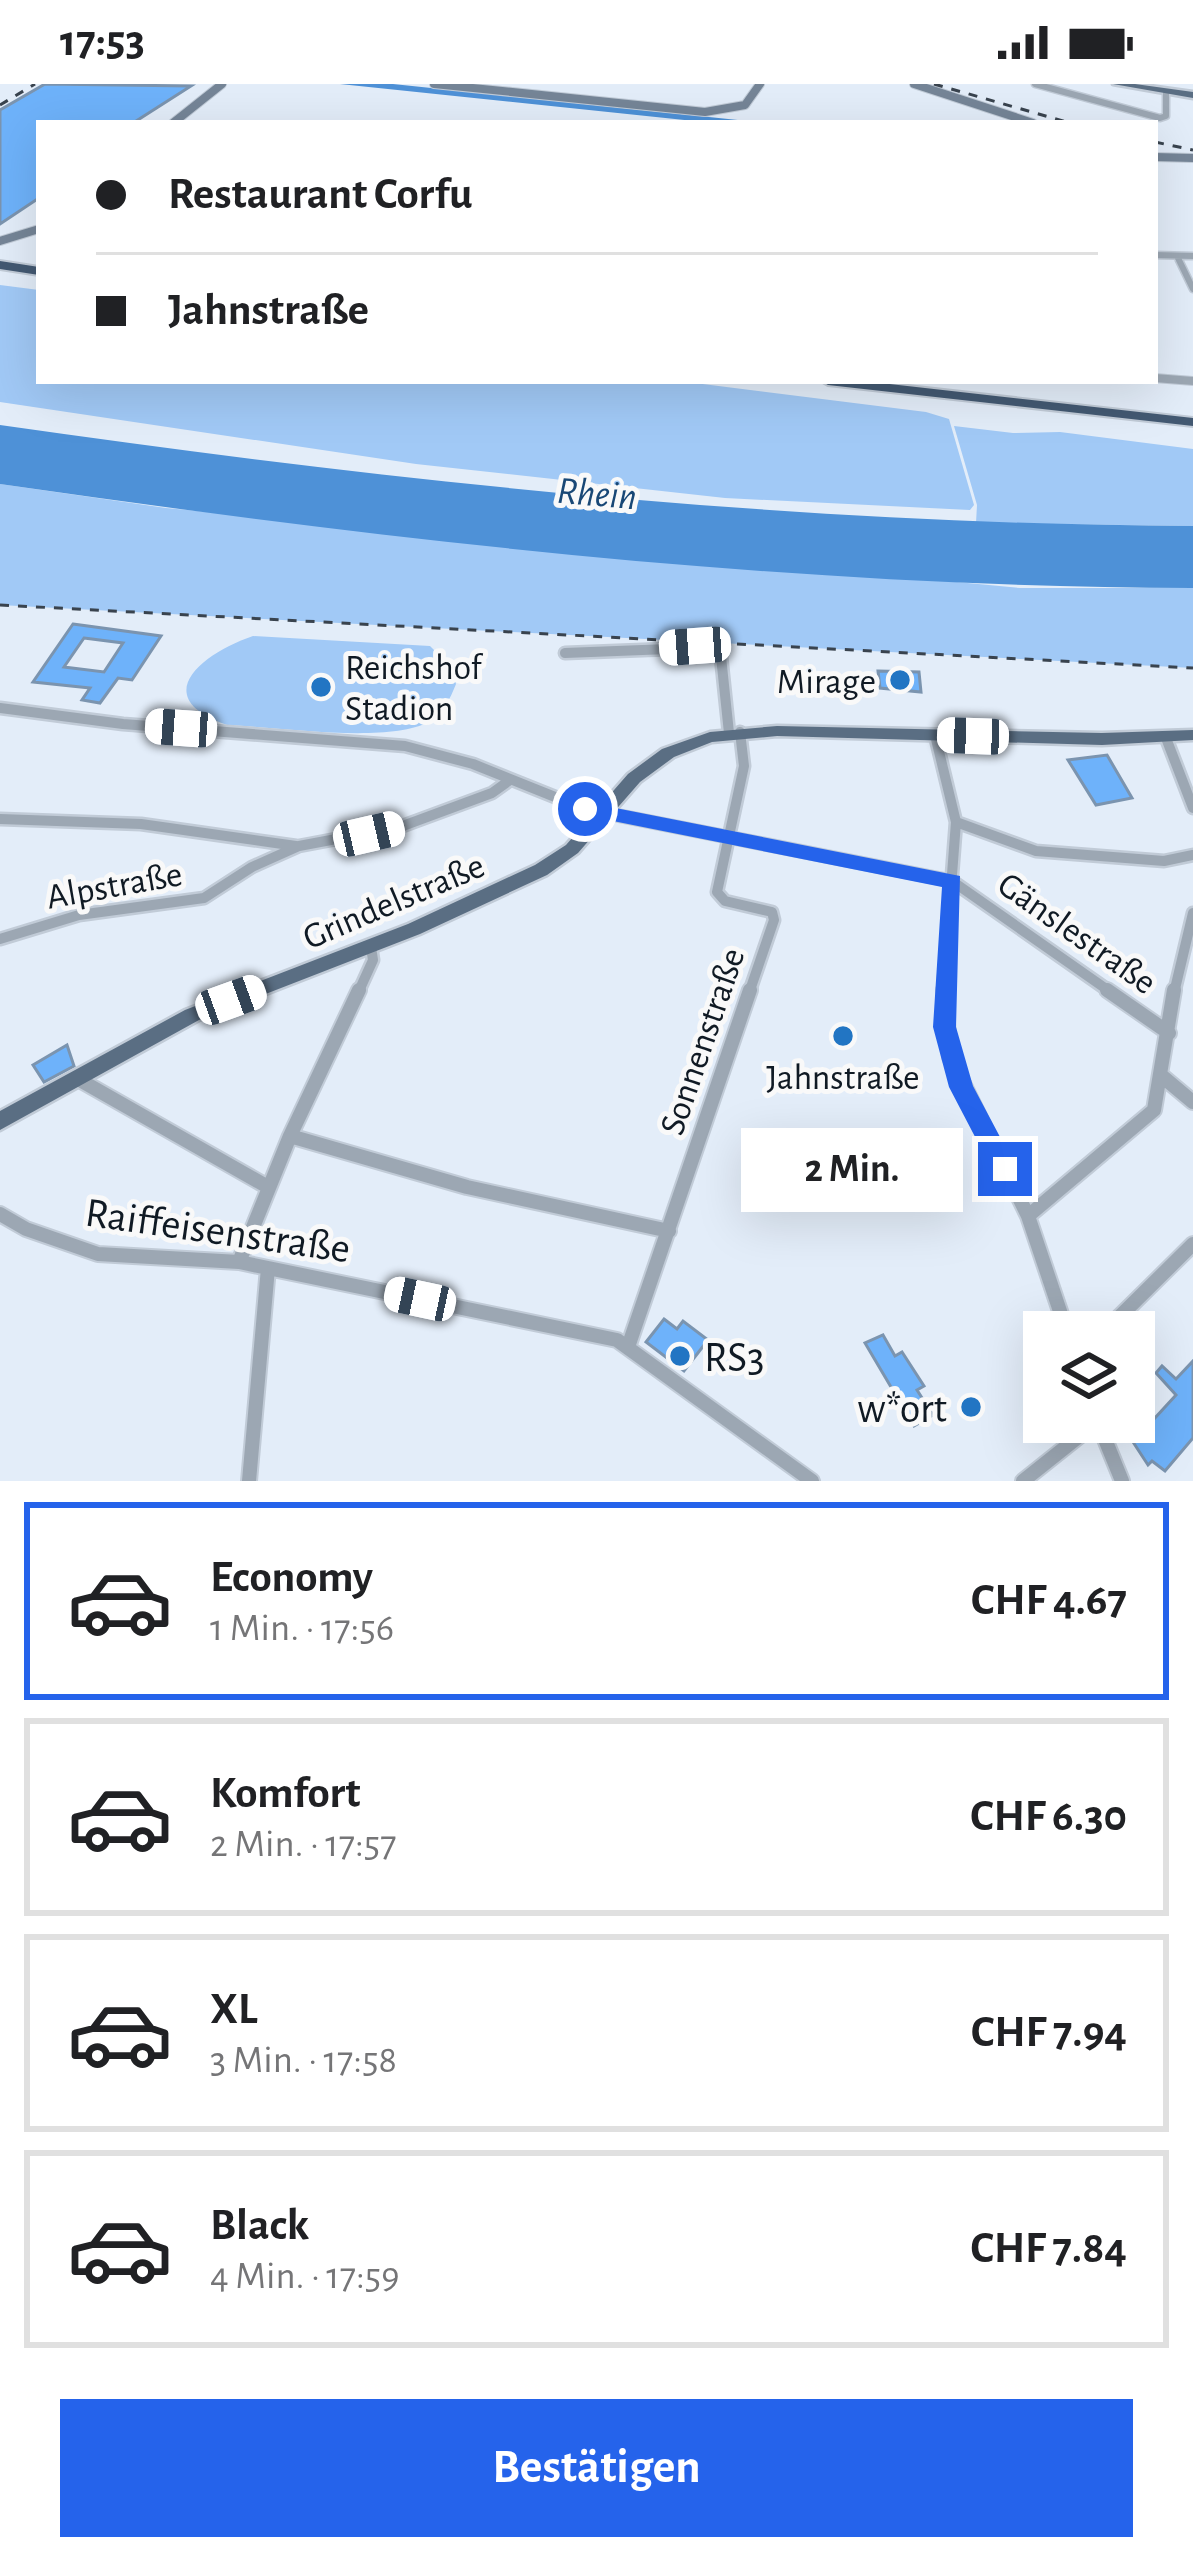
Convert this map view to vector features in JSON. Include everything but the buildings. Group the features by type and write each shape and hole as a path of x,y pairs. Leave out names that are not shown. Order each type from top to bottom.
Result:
{"highway":[{"path":"0,262 36,267"},
{"path":"857,384 1193,419"},
{"path":"923,384 1193,419"}],"main road":[{"path":"1117,84 1193,95"},
{"name":"Grindelstraße","path":"0,1120 192,1015 371,947 541,870 572,849 655,760 687,744 735,733 1193,735"}],"street":[{"path":"177,120 222,84"},
{"path":"434,84 705,112 745,105 760,84"},
{"path":"914,84 1025,120"},
{"path":"1035,84 1163,118 1166,93"},
{"path":"1158,157 1193,158"},
{"path":"0,241 36,230"},
{"path":"1158,255 1193,256"},
{"path":"1177,256 1193,289"},
{"path":"1158,378 1193,381"},
{"path":"565,653 720,647 744,766 729,838"},
{"path":"2,712 387,744 434,752 603,814 952,881"},
{"path":"934,734 956,822 943,998 950,1057 1028,1216 1060,1311"},
{"path":"1166,738 1193,808"},
{"name":"Alpstraße","path":"0,939 80,915 204,898 252,867 299,846 400,827 492,793 510,780"},
{"name":"Alpstraße","path":"0,819 141,824 299,846"},
{"name":"Gänslestraße","path":"956,822 1036,851 1164,861 1193,855"},
{"name":"Sonnenstraße","path":"628,1347 774,920 772,912 718,898 729,838"},
{"name":"Gänslestraße","path":"952,881 1169,1033"},
{"name":"Gänslestraße","path":"1028,1216 1145,1121 1157,1102 1175,980 1193,914"},
{"path":"239,1262 290,1136 373,960 371,947"},
{"path":"1175,980 1193,980"},
{"path":"1162,1077 1193,1102"},
{"path":"78,1079 106,1101 206,1148 268,1187"},
{"path":"290,1136 467,1186 669,1231"},
{"name":"Raiffeisenstraße","path":"0,1214 26,1229 98,1254 239,1262 600,1335 628,1347 812,1481"},
{"path":"1125,1311 1193,1244"},
{"path":"249,1481 268,1268"},
{"path":"1023,1481 1071,1443"},
{"path":"1107,1443 1122,1481"}],"shaded area":[{"path":"340,84 393,84 738,120 684,120"},
{"path":"0,285 36,290 36,384 703,384 926,412 949,419 974,505 970,510 725,498 416,464 0,402"},
{"path":"0,425 297,465 595,496 893,517 1193,526 1193,588 1043,586 744,570 446,542 149,505 0,484"},
{"path":"954,426 1013,433 1060,432 1193,449 1193,526 976,523 977,505"},
{"path":"0,484 166,508 1020,588 1193,588 1193,668 0,605"},
{"name":"Reichshof Stadion","path":"253,636 430,646 450,666 456,684 438,715 410,729 360,733 227,725 203,714 190,702 186,689 201,664"}],"railway":[{"path":"0,105 35,84"},
{"path":"934,84 1060,120"},
{"path":"1158,143 1193,150"},
{"path":"0,605 1193,668"}],"place":[{"name":"Mirage","path":"900,680"},
{"name":"Reichshof Stadion","path":"321,687"},
{"name":"Jahnstraße","path":"843,1036"},
{"name":"RS3","path":"680,1356"},
{"name":"w*ort","path":"971,1407"}],"route":[{"path":"585,809 952,881 943,998 950,1057 1005,1169"}],"water label":[{"name":"Rhein","path":"597,492"}]}
